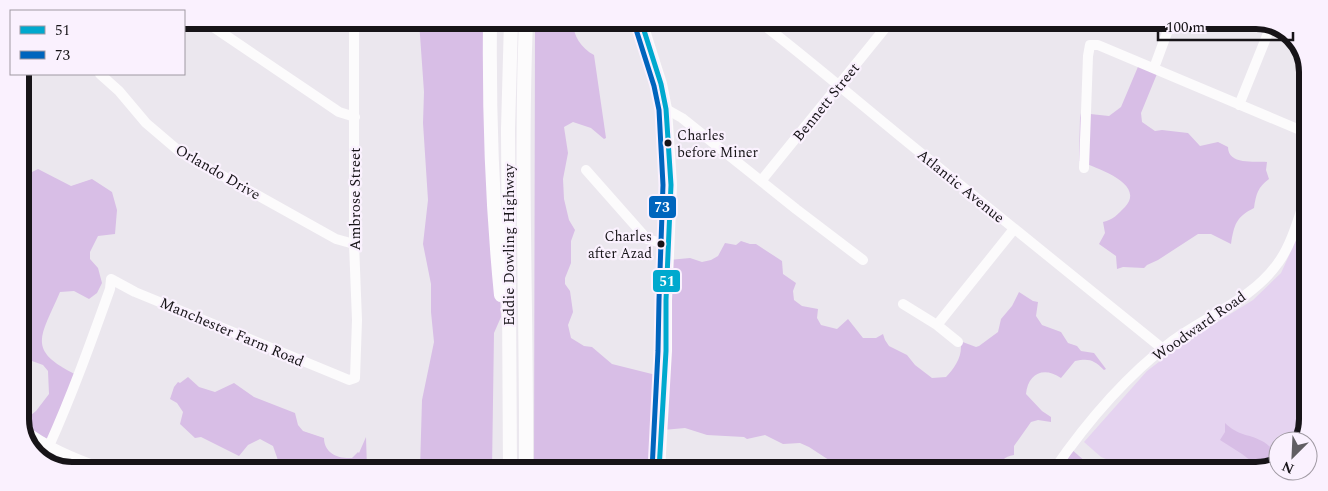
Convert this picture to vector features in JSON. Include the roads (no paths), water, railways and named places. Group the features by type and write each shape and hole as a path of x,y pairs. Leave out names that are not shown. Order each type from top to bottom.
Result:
{"highway":[{"path":"490,29 493,212 511,410"},
{"name":"Eddie Dowling Highway","path":"510,462 508,129 511,29"},
{"name":"Eddie Dowling Highway","path":"526,29 524,217 526,462"}],"main road":[{"path":"643,29 666,108 671,185 666,300 666,351 659,462"}],"street":[{"path":"217,29 339,112 354,117"},
{"name":"Ambrose Street","path":"354,29 354,244 357,320 355,378"},
{"name":"Atlantic Avenue","path":"769,29 1162,349"},
{"name":"Bennett Street","path":"761,181 885,29"},
{"path":"1154,68 1168,29"},
{"path":"1239,105 1269,31"},
{"path":"1084,168 1090,44 1098,45 1299,130"},
{"name":"Orlando Drive","path":"101,75 119,91 146,123 180,152 336,240 354,244"},
{"path":"666,108 682,118 863,260"},
{"path":"586,170 647,239 669,245"},
{"name":"Woodward Road","path":"1060,462 1093,418 1140,368 1162,349 1245,295 1271,272 1286,249 1299,214"},
{"path":"937,325 1014,229"},
{"name":"Manchester Farm Road","path":"48,446 80,374 110,289 111,279 135,292 337,375 350,380 355,378"},
{"path":"903,304 937,325 958,342"},
{"path":"32,435 48,446 84,462"}],"place":[{"name":"Charles before Miner","path":"668,143"},
{"name":"Charles after Azad","path":"661,244"}]}
